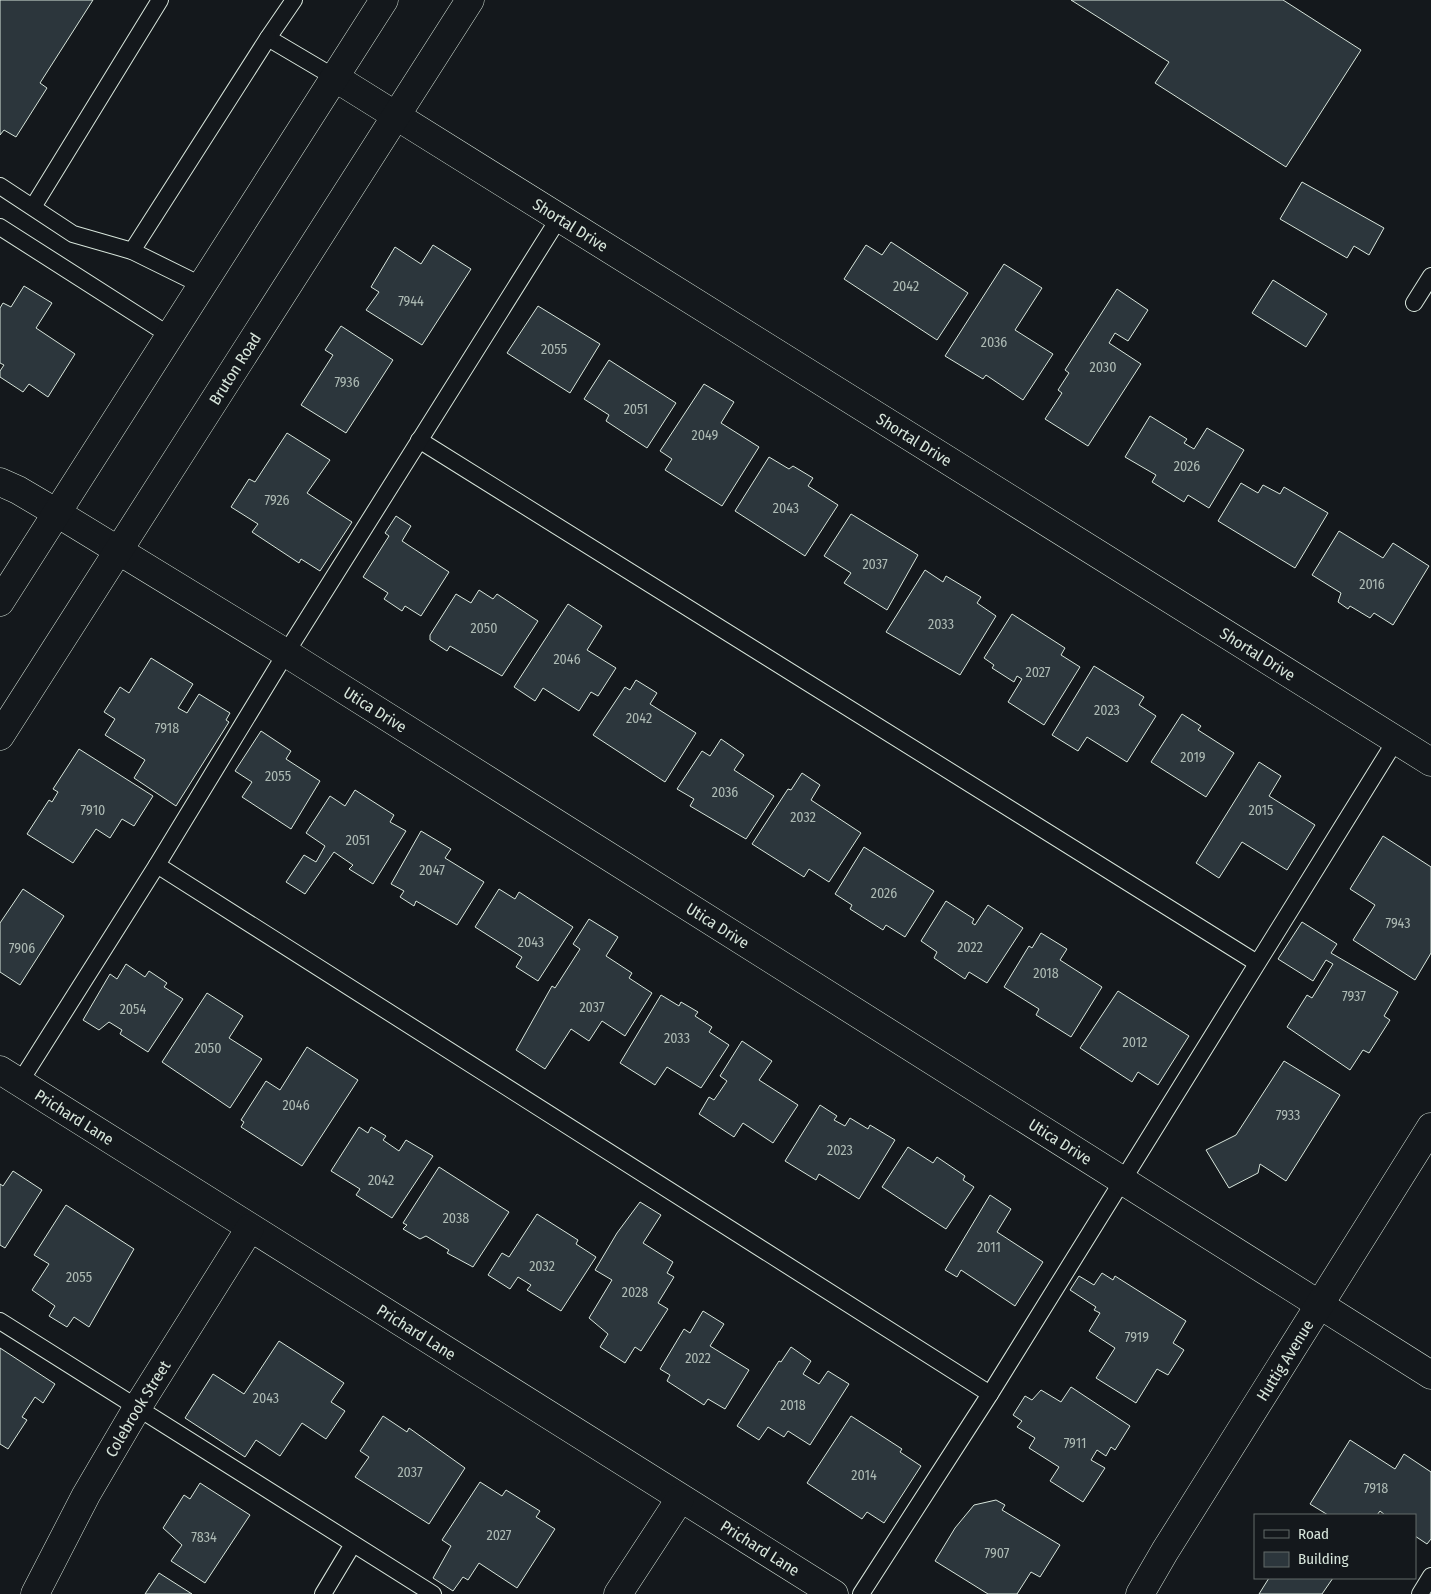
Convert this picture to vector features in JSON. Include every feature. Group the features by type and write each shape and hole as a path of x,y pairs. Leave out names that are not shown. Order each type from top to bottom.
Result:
{"street":[{"path":"0,602 384,0"},
{"name":"Bruton Road","path":"0,736 470,0"},
{"name":"Shortal Drive","path":"334,77 1431,762"},
{"name":"Utica Drive","path":"0,482 18,490 119,550 286,653 1122,1182 1431,1375"},
{"name":"Prichard Lane","path":"10,1076 680,1499 834,1594"},
{"name":"Huttig Avenue","path":"1140,1594 1165,1551 1431,1127"},
{"name":"Colebrook Street","path":"36,1594 86,1495 137,1408 250,1228"},
{"path":"618,1594 680,1499"}],"lane":[{"path":"33,207 160,0"},
{"path":"132,251 294,0"},
{"path":"268,38 334,77"},
{"path":"0,186 73,234 132,251 201,285"},
{"path":"10,1076 157,865 286,653 559,218"},
{"path":"0,227 169,335"},
{"path":"1414,303 1431,276"},
{"path":"419,440 1256,963"},
{"path":"861,1594 990,1394 1396,740"},
{"path":"157,865 990,1394"},
{"path":"0,1321 434,1594"},
{"path":"323,1594 353,1544"},
{"path":"1420,1594 1431,1576"}],"building":[{"path":"0,0 93,0 40,83 47,88 16,137 4,130 0,135"},
{"path":"1071,0 1283,0 1361,50 1286,167 1155,83 1169,62"},
{"path":"1302,182 1384,228 1369,255 1354,246 1347,258 1280,219"},
{"path":"891,242 968,293 937,340 844,279 866,245 882,255"},
{"path":"433,245 471,269 422,345 366,310 379,292 371,287 395,247 421,264"},
{"path":"1004,264 1042,288 1015,330 1053,354 1023,400 986,375 983,379 945,356"},
{"path":"1273,280 1327,314 1306,347 1252,313"},
{"path":"24,286 52,303 36,328 75,354 48,397 29,384 23,392 0,377 0,371 4,365 0,363 0,308 3,303 11,307"},
{"path":"1117,289 1148,310 1128,341 1115,333 1109,343 1141,364 1088,446 1045,419 1062,393 1058,390 1069,373 1065,370"},
{"path":"538,306 600,344 570,393 507,353"},
{"path":"341,326 393,360 346,433 301,405 333,355 325,350"},
{"path":"609,360 676,403 647,448 606,421 609,415 584,399"},
{"path":"704,384 734,402 721,423 759,447 722,506 665,470 672,459 660,451"},
{"path":"1150,416 1187,439 1184,443 1194,449 1207,428 1244,450 1209,508 1188,495 1184,502 1152,482 1156,475 1125,457"},
{"path":"287,433 330,460 307,493 352,522 320,571 301,559 299,563 252,532 258,524 231,507 249,479 255,482"},
{"path":"769,457 789,469 793,466 813,478 808,486 838,505 805,556 735,511"},
{"path":"1241,483 1258,493 1263,485 1280,494 1284,487 1328,513 1295,568 1218,521"},
{"path":"851,514 918,555 887,610 844,583 851,573 824,556"},
{"path":"396,516 411,526 402,541 449,572 421,616 405,606 402,611 384,599 388,593 363,577 389,536 385,533"},
{"path":"1339,531 1383,558 1393,543 1429,566 1393,625 1374,613 1370,618 1350,606 1348,609 1338,602 1341,593 1312,575"},
{"path":"925,570 943,582 946,576 981,597 977,603 996,616 960,675 886,632"},
{"path":"479,590 493,599 497,594 538,621 502,676 450,646 447,651 430,640 430,635 456,594 471,603"},
{"path":"568,604 602,626 587,650 616,668 598,696 591,692 579,711 543,688 535,701 514,687"},
{"path":"1012,614 1065,648 1061,655 1080,667 1044,725 1008,702 1022,679 1017,676 1014,682 992,668 994,665 984,658"},
{"path":"151,658 193,684 178,708 187,713 199,694 230,713 226,720 229,722 176,806 134,778 145,760 105,735 115,719 104,712 120,687 129,693"},
{"path":"1094,666 1144,697 1139,705 1156,716 1127,762 1087,737 1078,751 1052,735"},
{"path":"636,680 657,693 650,704 696,733 665,782 593,735 625,687 630,690"},
{"path":"1182,714 1201,726 1198,730 1234,753 1206,797 1151,762"},
{"path":"261,731 291,751 286,759 320,781 291,829 242,797 252,782 235,771"},
{"path":"721,739 744,755 734,770 774,796 746,839 690,806 694,799 677,789 702,751 710,756"},
{"path":"79,749 153,796 134,826 122,819 110,838 96,829 73,863 27,834 49,800 52,802 58,792 53,789"},
{"path":"1259,762 1281,776 1269,796 1315,825 1287,870 1242,842 1219,878 1196,863"},
{"path":"802,773 820,785 811,800 861,833 829,882 809,869 804,877 752,844 788,789 791,790"},
{"path":"355,790 394,815 390,822 406,831 373,884 349,869 353,865 334,852 305,894 286,882 304,855 316,862 325,846 306,833 330,796 345,806"},
{"path":"421,831 451,849 445,858 484,882 457,925 416,901 414,906 400,897 404,891 391,884"},
{"path":"1383,836 1431,867 1431,953 1415,980 1353,940 1375,905 1350,889"},
{"path":"864,847 934,891 905,937 886,925 883,930 850,909 852,905 835,894"},
{"path":"23,889 64,916 20,985 0,972 0,923"},
{"path":"499,889 515,899 519,892 573,927 538,981 516,967 522,957 475,927"},
{"path":"946,901 974,919 972,923 975,925 988,905 1023,928 987,983 969,972 965,979 934,958 937,952 921,941"},
{"path":"589,919 618,937 606,956 632,973 629,978 652,993 625,1036 602,1021 589,1041 571,1029 545,1069 516,1050 552,986 555,988 580,949 573,944"},
{"path":"1302,922 1337,944 1331,953 1398,992 1384,1016 1390,1020 1369,1053 1363,1050 1350,1070 1287,1027 1307,995 1312,998 1333,964 1326,960 1313,981 1278,959"},
{"path":"1041,933 1067,949 1060,960 1102,987 1071,1037 1036,1015 1039,1009 1004,987 1029,946 1032,948"},
{"path":"126,964 145,977 149,971 167,983 164,987 183,999 148,1052 120,1034 122,1030 109,1022 99,1030 83,1020 110,974 117,979"},
{"path":"1118,991 1189,1036 1158,1085 1138,1072 1132,1082 1080,1048"},
{"path":"207,993 243,1016 229,1038 262,1059 230,1108 162,1062"},
{"path":"661,995 679,1006 681,1002 698,1012 695,1016 712,1027 709,1032 729,1045 701,1088 667,1067 655,1085 620,1063"},
{"path":"742,1041 772,1061 759,1080 798,1105 773,1143 743,1123 734,1137 699,1114 709,1097 714,1100 727,1081 720,1076"},
{"path":"307,1047 358,1080 302,1166 241,1127 244,1122 241,1120 266,1081 280,1090"},
{"path":"1284,1061 1340,1095 1286,1181 1260,1164 1258,1173 1229,1188 1206,1150 1236,1135"},
{"path":"820,1105 837,1116 834,1120 845,1126 850,1118 868,1129 870,1125 895,1140 859,1199 819,1174 816,1180 785,1161"},
{"path":"359,1127 368,1133 371,1127 386,1136 383,1140 399,1151 406,1140 433,1156 392,1218 356,1195 360,1189 331,1171"},
{"path":"908,1147 933,1163 937,1157 965,1176 963,1180 974,1187 946,1229 882,1187"},
{"path":"439,1167 509,1212 473,1267 447,1253 449,1250 426,1236 420,1239 403,1229 407,1225 403,1223"},
{"path":"13,1171 42,1190 5,1248 0,1245 0,1184 3,1186"},
{"path":"990,1195 1011,1209 997,1232 1043,1262 1015,1306 961,1270 957,1277 945,1270"},
{"path":"640,1202 661,1215 643,1243 673,1262 667,1273 674,1277 658,1303 668,1309 641,1351 635,1347 625,1363 600,1347 608,1334 589,1318 612,1280 595,1270 617,1233"},
{"path":"66,1205 134,1249 89,1327 74,1317 67,1327 49,1316 55,1306 32,1290 49,1264 34,1255"},
{"path":"537,1214 578,1240 576,1244 596,1257 561,1311 527,1290 531,1285 518,1277 510,1289 488,1275 502,1253 509,1257"},
{"path":"1102,1273 1113,1280 1115,1276 1186,1321 1173,1343 1184,1350 1168,1375 1157,1369 1136,1403 1096,1378 1115,1348 1089,1331 1100,1313 1094,1310 1096,1307 1070,1290 1079,1276 1094,1285"},
{"path":"703,1311 724,1324 710,1346 749,1370 725,1409 708,1399 704,1405 667,1381 670,1375 660,1369 684,1329 690,1333"},
{"path":"279,1341 344,1383 331,1402 345,1411 326,1439 302,1423 280,1456 256,1440 245,1457 185,1418 213,1374 244,1394"},
{"path":"791,1347 811,1361 803,1374 819,1384 828,1371 849,1384 810,1445 788,1431 784,1437 768,1427 759,1440 737,1426 779,1361 781,1362"},
{"path":"0,1348 55,1384 43,1403 35,1397 22,1417 27,1420 8,1449 0,1444"},
{"path":"1071,1387 1130,1426 1115,1450 1111,1447 1106,1456 1097,1450 1091,1460 1105,1468 1083,1502 1050,1481 1059,1467 1029,1448 1035,1438 1017,1427 1022,1421 1013,1415 1025,1396 1032,1400 1041,1390 1061,1402"},
{"path":"383,1416 407,1432 409,1428 465,1468 429,1524 355,1477 369,1457 360,1451"},
{"path":"851,1416 902,1449 900,1452 921,1466 884,1523 867,1512 862,1519 807,1483"},
{"path":"1350,1440 1395,1469 1404,1454 1431,1472 1431,1539 1427,1544 1416,1537 1416,1514 1384,1514 1380,1511 1378,1514 1326,1514 1310,1504"},
{"path":"480,1482 502,1496 506,1490 540,1511 536,1517 555,1529 517,1588 479,1563 468,1580 463,1577 453,1591 433,1578 451,1546 442,1540"},
{"path":"200,1483 250,1515 205,1583 171,1561 182,1545 163,1528 184,1495 190,1499"},
{"path":"996,1500 1005,1505 1002,1510 1060,1545 1040,1577 1031,1572 1017,1594 988,1594 935,1561 955,1528 974,1505"},
{"path":"159,1573 192,1594 145,1594"},
{"path":"1268,1579 1332,1579 1322,1594 1259,1594"}]}
